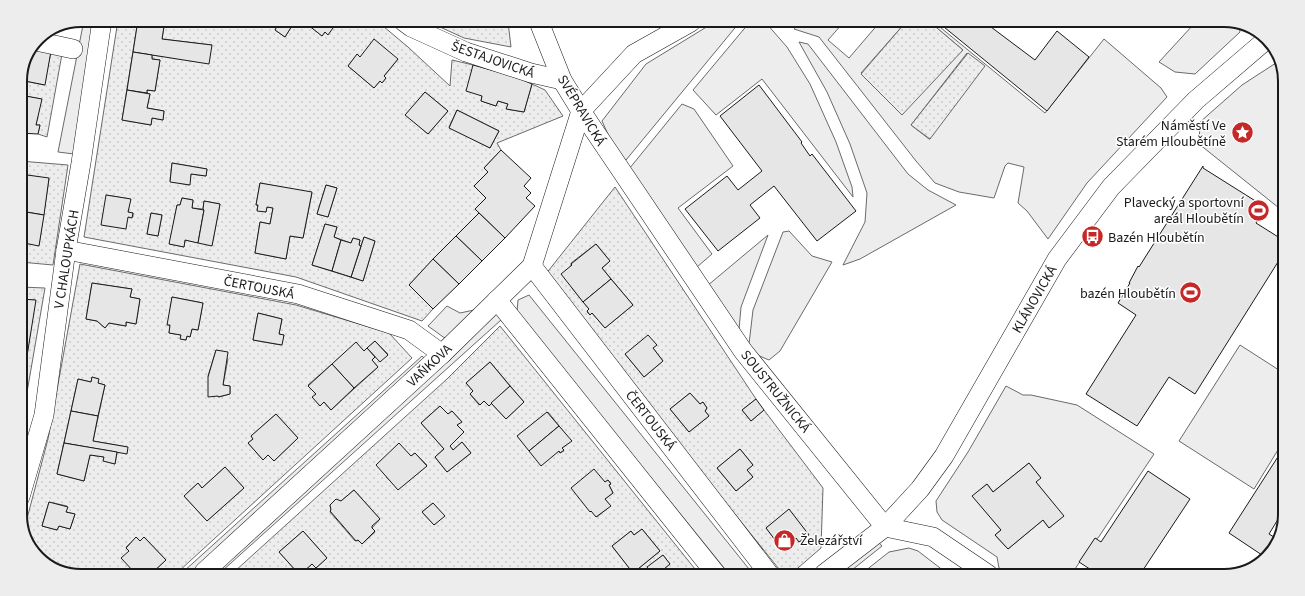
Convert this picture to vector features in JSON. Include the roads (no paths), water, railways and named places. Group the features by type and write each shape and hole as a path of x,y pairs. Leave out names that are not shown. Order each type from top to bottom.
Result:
{"street":[{"name":"V CHALOUPKÁCH","path":"27,473 44,415 66,250 81,163 101,27"},
{"name":"ŠESTAJOVICKÁ","path":"412,27 466,52 531,73 562,80"},
{"name":"SVÉPRAVICKÁ","path":"541,27 562,80 609,152"},
{"path":"581,111 634,54 682,27"},
{"path":"43,42 73,49"},
{"name":"KLÁNOVICKÁ","path":"830,569 885,527 920,489 944,456 1057,259 1111,187 1196,100 1262,43"},
{"name":"VAŇKOVA","path":"207,569 442,354 532,266 581,111"},
{"name":"SOUSTRUŽNICKÁ","path":"609,152 743,351 885,527"},
{"name":"ČERTOUSKÁ","path":"66,250 298,294 410,330 442,354"},
{"name":"ČERTOUSKÁ","path":"532,266 766,569"},
{"path":"497,300 712,569"},
{"path":"885,527 933,537 980,569"}],"place":[{"name":"Náměstí Ve Starém Hloubětíně","path":"1242,133"},
{"name":"Plavecký a sportovní areál Hloubětín","path":"1259,210"},
{"name":"Bazén Hloubětín","path":"1093,237"},
{"name":"bazén Hloubětín","path":"1191,293"},
{"name":"Železářství","path":"784,540"}]}
